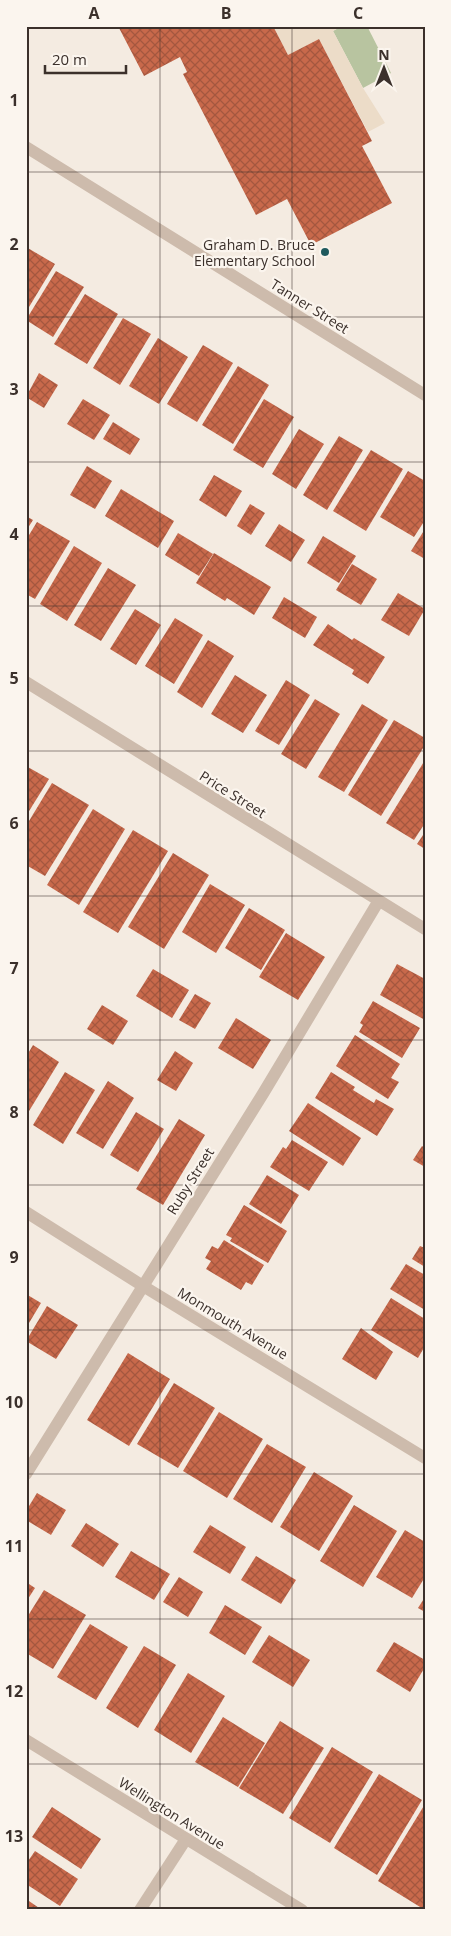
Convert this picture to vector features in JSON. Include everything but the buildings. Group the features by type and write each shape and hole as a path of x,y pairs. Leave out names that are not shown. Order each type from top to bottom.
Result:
{"street":[{"name":"Tanner Street","path":"26,147 425,395"},
{"name":"Price Street","path":"26,682 378,902 425,929"},
{"name":"Ruby Street","path":"26,1474 269,1084 378,902"},
{"name":"Monmouth Avenue","path":"26,1212 143,1286 425,1458"},
{"name":"Wellington Avenue","path":"26,1740 302,1910"},
{"path":"140,1910 186,1839"}],"green space":[{"path":"342,26 367,26 391,73 363,88 333,31"}],"shaded area":[{"path":"273,26 342,26 333,31 363,88 385,123 368,132 319,39 288,55"}],"place":[{"name":"Graham D. Bruce Elementary School","path":"325,252"}]}
